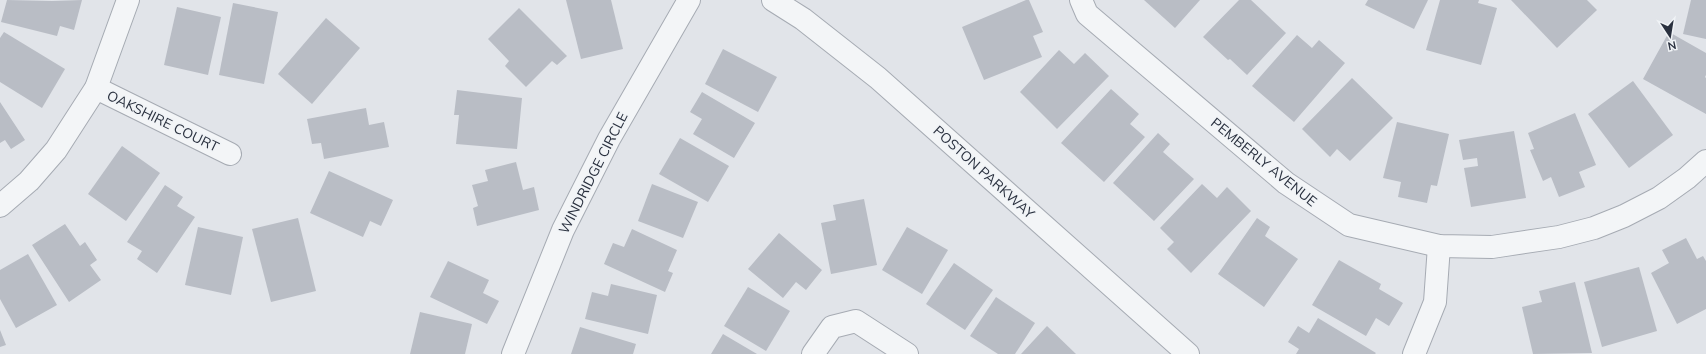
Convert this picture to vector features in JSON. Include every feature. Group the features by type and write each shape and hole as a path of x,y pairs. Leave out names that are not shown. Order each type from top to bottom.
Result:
{"street":[{"path":"0,206 29,181 56,150 96,88 128,0"},
{"name":"WINDRIDGE CIRCLE","path":"513,354 563,230 609,139 689,0"},
{"name":"POSTON PARKWAY","path":"773,0 803,19 878,78 1188,354"},
{"name":"PEMBERLY AVENUE","path":"1081,0 1087,14 1286,183 1318,206 1349,225 1439,246 1492,247 1559,238 1594,228 1624,216 1659,198 1687,178 1706,161"},
{"name":"OAKSHIRE COURT","path":"96,88 230,154"},
{"path":"1414,354 1435,302 1439,246"},
{"path":"813,354 832,327 856,321 907,354"}],"building":[{"path":"7,0 82,0 74,30 60,26 57,36 1,22"},
{"path":"566,0 611,0 623,49 581,59"},
{"path":"1029,0 1043,32 1033,36 1042,57 984,80 962,27"},
{"path":"1144,0 1200,0 1175,28"},
{"path":"1239,0 1251,0 1286,33 1247,75 1203,37"},
{"path":"1368,0 1428,0 1414,29 1365,5"},
{"path":"1440,0 1479,0 1478,3 1497,8 1481,65 1426,50"},
{"path":"1511,0 1587,0 1597,10 1557,48"},
{"path":"1691,0 1706,0 1706,39 1683,34"},
{"path":"233,3 278,12 264,84 219,75"},
{"path":"177,7 221,17 208,75 164,65"},
{"path":"519,8 567,56 557,65 552,61 526,87 505,66 509,61 488,39"},
{"path":"326,18 360,48 312,104 278,74"},
{"path":"4,32 65,69 42,108 0,82 0,38"},
{"path":"1669,32 1706,53 1706,114 1643,79"},
{"path":"1297,35 1312,48 1319,40 1345,63 1294,122 1252,86"},
{"path":"723,49 777,77 758,112 705,84"},
{"path":"1059,50 1074,64 1085,53 1109,76 1057,129 1020,92"},
{"path":"1352,78 1393,118 1350,161 1337,149 1330,157 1302,129"},
{"path":"1633,81 1673,135 1629,168 1588,114"},
{"path":"1111,89 1139,114 1130,124 1145,137 1104,182 1061,143"},
{"path":"457,90 522,98 517,149 456,144 459,115 454,115"},
{"path":"702,92 755,123 734,158 693,134 702,119 690,112"},
{"path":"0,102 25,140 11,149 5,140 0,143"},
{"path":"366,108 369,125 384,122 389,147 324,159 321,143 312,144 307,119"},
{"path":"1575,113 1596,165 1579,172 1585,187 1559,197 1551,177 1543,181 1530,150 1534,149 1528,133"},
{"path":"1397,122 1449,134 1437,186 1431,185 1427,203 1398,197 1401,182 1383,178"},
{"path":"1514,131 1526,198 1471,207 1464,168 1478,166 1477,158 1463,160 1459,140"},
{"path":"1158,133 1170,144 1163,152 1194,179 1154,221 1113,183"},
{"path":"680,138 729,166 708,202 659,174"},
{"path":"122,146 160,173 126,221 88,194"},
{"path":"516,162 523,190 534,187 539,210 477,226 473,208 478,206 472,185 488,181 485,170"},
{"path":"329,171 393,200 381,226 370,221 363,237 310,213"},
{"path":"652,184 698,202 683,238 638,221"},
{"path":"1202,184 1217,198 1227,187 1251,211 1191,273 1167,249 1174,242 1160,228"},
{"path":"165,185 183,197 177,206 195,217 157,273 137,259 142,251 127,242"},
{"path":"864,199 877,265 831,274 821,223 836,220 833,205"},
{"path":"298,218 316,291 271,302 252,229"},
{"path":"1257,218 1270,227 1265,236 1298,259 1264,307 1218,274"},
{"path":"65,224 80,246 85,242 97,260 90,265 101,280 69,302 32,245"},
{"path":"198,227 243,237 231,295 185,285"},
{"path":"907,227 948,250 922,294 882,270"},
{"path":"632,229 677,250 668,271 673,273 665,292 604,264 613,243 624,247"},
{"path":"779,233 822,270 806,290 796,282 783,298 748,269"},
{"path":"1686,238 1697,259 1703,256 1706,261 1706,309 1677,324 1651,273 1669,263 1662,250"},
{"path":"28,254 57,305 16,328 0,299 0,270"},
{"path":"1339,260 1381,284 1379,289 1403,303 1389,326 1376,318 1366,336 1312,305"},
{"path":"448,261 489,280 483,293 499,301 487,324 430,297"},
{"path":"954,263 993,290 965,330 926,304"},
{"path":"1639,267 1657,331 1602,347 1584,282"},
{"path":"1575,282 1592,353 1533,354 1522,307 1542,302 1539,291"},
{"path":"611,284 657,295 648,334 585,319 592,292 608,296"},
{"path":"748,287 790,311 766,351 724,326"},
{"path":"996,297 1035,323 1015,354 998,354 970,336"},
{"path":"420,312 472,324 465,354 410,354"},
{"path":"1318,318 1376,353 1296,354 1299,349 1288,342 1298,326 1309,333"},
{"path":"1047,326 1076,354 1021,354"},
{"path":"580,327 636,344 633,354 571,354"},
{"path":"0,330 6,345 0,347"},
{"path":"723,334 757,354 711,354"}]}
